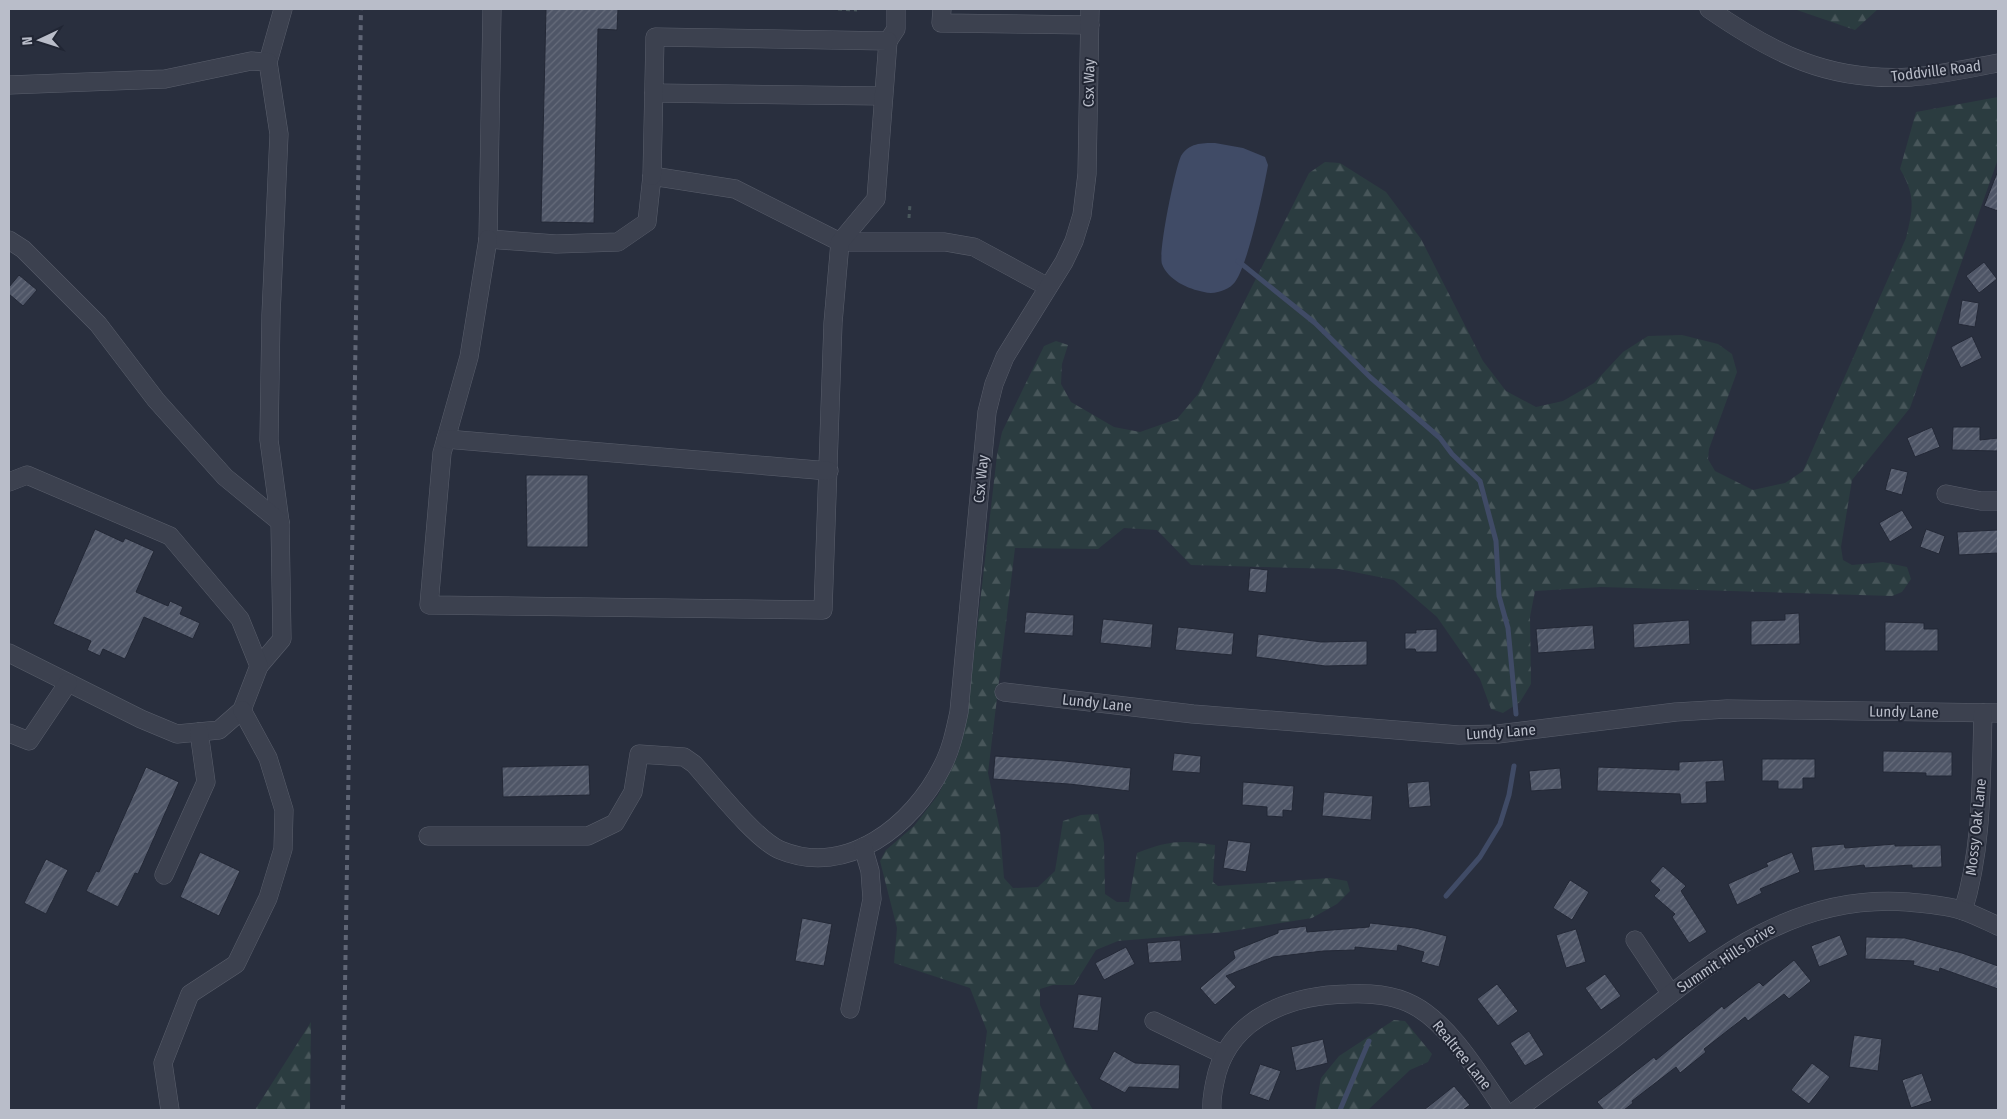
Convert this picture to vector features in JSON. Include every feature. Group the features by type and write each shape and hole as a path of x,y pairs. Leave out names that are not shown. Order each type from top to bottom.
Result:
{"street":[{"path":"9,653 177,734 219,730 242,710 260,666 282,639 280,522 269,440 271,315 279,134 268,62 283,9"},
{"path":"492,9 488,239 469,357 442,453 429,605 823,610 834,323 840,242 876,199 888,42 896,29 896,9"},
{"path":"942,9 941,23 1034,16 1090,17"},
{"name":"Toddville Road","path":"1709,9 1753,39 1783,54 1818,67 1854,75 1911,77 1998,63"},
{"name":"Csx Way","path":"428,836 588,836 615,823 633,792 639,754 684,757 694,764 750,826 778,849 827,859 855,852 880,838 911,812 928,792 948,754 959,712 987,412 994,384 1005,357 1074,241 1082,214 1087,174 1090,17"},
{"path":"488,239 556,244 618,242 647,222 652,176 655,36 888,42"},
{"path":"9,85 165,79 250,61 268,62"},
{"path":"654,93 883,96"},
{"path":"652,176 735,189 840,242 945,242 974,247 1048,287"},
{"path":"9,240 24,249 98,324 156,400 225,477 280,522"},
{"path":"446,439 829,471"},
{"path":"9,482 27,475 170,536 240,620 260,666"},
{"path":"1946,494 1981,501 1998,501"},
{"path":"9,733 29,741 68,683"},
{"name":"Lundy Lane","path":"1004,692 1193,714 1460,735 1498,734 1676,712 1727,709 1991,713"},
{"path":"170,1110 163,1063 190,994 236,964 268,898 283,849 284,810 268,758 242,710"},
{"name":"Mossy Oak Lane","path":"1963,911 1969,890 1982,800 1991,713"},
{"path":"164,875 206,782 199,732"},
{"path":"850,1009 872,899 870,871 863,847"},
{"name":"Summit Hills Drive","path":"1517,1110 1671,994 1750,939 1804,913 1834,906 1878,902 1925,904 1963,911 1998,926"},
{"path":"1635,940 1671,994"},
{"name":"Realtree Lane","path":"1212,1110 1214,1086 1224,1055 1242,1030 1260,1015 1284,1004 1338,994 1381,995 1413,1005 1434,1019 1455,1043 1504,1110"},
{"path":"1154,1021 1224,1055"}],"path":[{"path":"838,9 857,10"},
{"path":"909,218 910,204"}],"green space":[{"path":"1794,9 1878,9 1855,30"},
{"path":"1998,97 1998,159 1910,408 1852,480 1841,547 1843,560 1852,565 1883,562 1907,567 1911,579 1902,592 1892,596 1601,587 1535,591 1530,617 1531,684 1520,702 1503,713 1491,709 1480,679 1437,617 1394,580 1339,569 1191,565 1157,530 1124,528 1098,549 1015,548 988,773 1000,830 1004,878 1013,888 1038,887 1055,871 1063,821 1081,815 1098,814 1104,843 1105,894 1117,902 1129,902 1137,853 1176,842 1215,845 1213,882 1218,886 1330,878 1347,881 1350,891 1337,904 1312,918 1226,932 1118,941 1096,950 1074,985 1053,985 1040,989 1040,1005 1067,1065 1093,1110 977,1110 987,1031 970,988 894,963 897,928 880,861 886,850 914,826 938,795 958,755 971,681 997,455 1002,432 1044,346 1056,341 1068,345 1062,364 1061,384 1071,402 1114,427 1140,432 1177,419 1198,394 1309,173 1325,162 1340,163 1386,192 1421,239 1483,361 1506,391 1536,407 1563,401 1594,383 1623,352 1648,336 1682,335 1718,344 1732,354 1737,372 1709,449 1708,459 1715,471 1753,490 1785,483 1803,471 1906,238 1912,203 1909,187 1900,169 1916,112"},
{"path":"1394,1020 1405,1021 1432,1054 1428,1062 1410,1070 1368,1110 1315,1110 1321,1078 1339,1056"},
{"path":"311,1022 310,1110 255,1110"}],"water":[{"path":"1215,143 1243,148 1265,157 1268,165 1255,226 1240,273 1235,282 1229,287 1221,291 1208,293 1179,283 1165,270 1161,256 1168,210 1181,156 1192,146"}],"building":[{"path":"546,9 618,9 617,30 598,29 594,223 541,222"},
{"path":"1998,173 1998,211 1984,206"},
{"path":"1984,262 1997,279 1979,293 1966,276"},
{"path":"19,275 37,290 23,306 9,294 9,287"},
{"path":"1962,300 1979,303 1975,327 1958,324"},
{"path":"1972,336 1982,358 1961,368 1951,347"},
{"path":"1932,427 1940,447 1915,457 1907,438"},
{"path":"1953,427 1980,427 1980,440 1998,438 1998,451 1952,450"},
{"path":"1891,468 1908,472 1902,495 1885,490"},
{"path":"526,475 588,475 588,547 527,547"},
{"path":"1902,510 1913,528 1890,542 1879,523"},
{"path":"95,529 123,542 125,538 154,551 136,592 168,606 170,601 183,607 180,614 200,623 193,639 144,617 125,659 103,649 100,656 87,650 91,641 53,624"},
{"path":"1926,529 1945,536 1939,554 1920,547"},
{"path":"1998,530 1998,553 1959,555 1957,532"},
{"path":"1250,568 1268,570 1266,593 1248,591"},
{"path":"1026,612 1074,615 1073,636 1024,633"},
{"path":"1799,613 1800,644 1751,645 1751,621 1785,620 1785,614"},
{"path":"1103,619 1153,624 1151,648 1100,643"},
{"path":"1689,620 1690,644 1634,648 1633,624"},
{"path":"1885,622 1924,623 1924,629 1938,629 1938,651 1885,651"},
{"path":"1593,625 1595,649 1538,653 1536,629"},
{"path":"1178,627 1234,633 1232,655 1175,650"},
{"path":"1437,629 1437,652 1416,652 1415,649 1405,649 1405,633 1416,633 1416,630"},
{"path":"1258,634 1322,642 1367,641 1367,665 1325,666 1256,657"},
{"path":"1883,751 1952,752 1952,776 1926,776 1926,773 1883,772"},
{"path":"1174,753 1201,756 1200,773 1172,771"},
{"path":"995,756 1131,768 1129,791 1069,784 993,779"},
{"path":"1762,759 1815,759 1815,778 1803,778 1803,789 1778,789 1778,781 1762,781"},
{"path":"1723,760 1725,781 1706,782 1707,803 1681,804 1680,794 1597,791 1598,767 1679,770 1679,762"},
{"path":"589,765 590,795 503,797 502,767"},
{"path":"146,767 179,782 138,874 135,873 118,907 86,891 96,871 99,872"},
{"path":"1560,768 1562,789 1531,791 1529,771"},
{"path":"1429,781 1431,806 1409,808 1407,783"},
{"path":"1243,782 1294,786 1292,811 1283,810 1283,817 1267,816 1267,807 1242,805"},
{"path":"1324,792 1373,796 1371,820 1322,816"},
{"path":"1228,840 1251,843 1246,872 1223,868"},
{"path":"1844,844 1845,848 1895,844 1895,846 1941,845 1942,867 1912,868 1912,865 1865,868 1864,865 1814,871 1811,847"},
{"path":"200,852 240,871 219,916 180,897"},
{"path":"1792,852 1800,872 1760,889 1762,893 1737,905 1728,884 1768,866 1766,863"},
{"path":"46,859 68,870 46,914 24,903"},
{"path":"1663,866 1686,886 1681,891 1707,932 1689,943 1672,917 1675,914 1654,896 1660,890 1650,881"},
{"path":"1570,880 1589,892 1572,920 1553,908"},
{"path":"802,918 832,924 824,966 795,961"},
{"path":"1370,923 1415,928 1447,936 1439,967 1421,962 1424,952 1398,945 1397,951 1355,947 1355,950 1323,951 1273,957 1226,976 1236,987 1215,1005 1200,988 1235,958 1233,951 1278,933 1278,930 1306,926 1307,932 1369,927"},
{"path":"1576,929 1586,962 1566,968 1556,935"},
{"path":"1840,935 1848,955 1819,967 1811,946"},
{"path":"1866,937 1905,938 1962,953 1998,966 1998,989 1940,968 1939,972 1913,965 1914,961 1865,959"},
{"path":"1180,940 1182,961 1149,963 1147,943"},
{"path":"1126,947 1135,964 1104,980 1095,963"},
{"path":"1794,960 1811,981 1789,999 1784,994 1748,1021 1745,1017 1704,1049 1706,1052 1680,1073 1676,1067 1632,1101 1633,1103 1624,1110 1604,1110 1597,1102 1654,1057 1656,1060 1722,1006 1724,1009 1759,982 1763,986"},
{"path":"1605,974 1621,996 1601,1010 1585,988"},
{"path":"1497,984 1518,1011 1498,1026 1477,999"},
{"path":"1078,994 1102,997 1098,1031 1073,1028"},
{"path":"1529,1031 1544,1055 1525,1066 1510,1043"},
{"path":"1854,1035 1882,1039 1878,1071 1849,1067"},
{"path":"1323,1039 1328,1063 1296,1071 1291,1047"},
{"path":"1114,1051 1135,1063 1180,1065 1179,1089 1129,1087 1125,1093 1099,1079"},
{"path":"1812,1063 1830,1077 1809,1104 1791,1090"},
{"path":"1260,1064 1281,1071 1269,1101 1249,1094"},
{"path":"1922,1073 1932,1101 1911,1108 1902,1080"},
{"path":"1454,1086 1470,1105 1463,1110 1424,1110"}],"waterway":[{"path":"1238,261 1315,323 1370,377 1440,438 1452,454 1480,481 1496,541 1499,596 1508,628 1516,714"},
{"path":"1446,896 1480,857 1500,824 1509,795 1514,766"},
{"path":"1340,1110 1369,1041"}],"railway":[{"path":"343,1110 361,9"}]}
